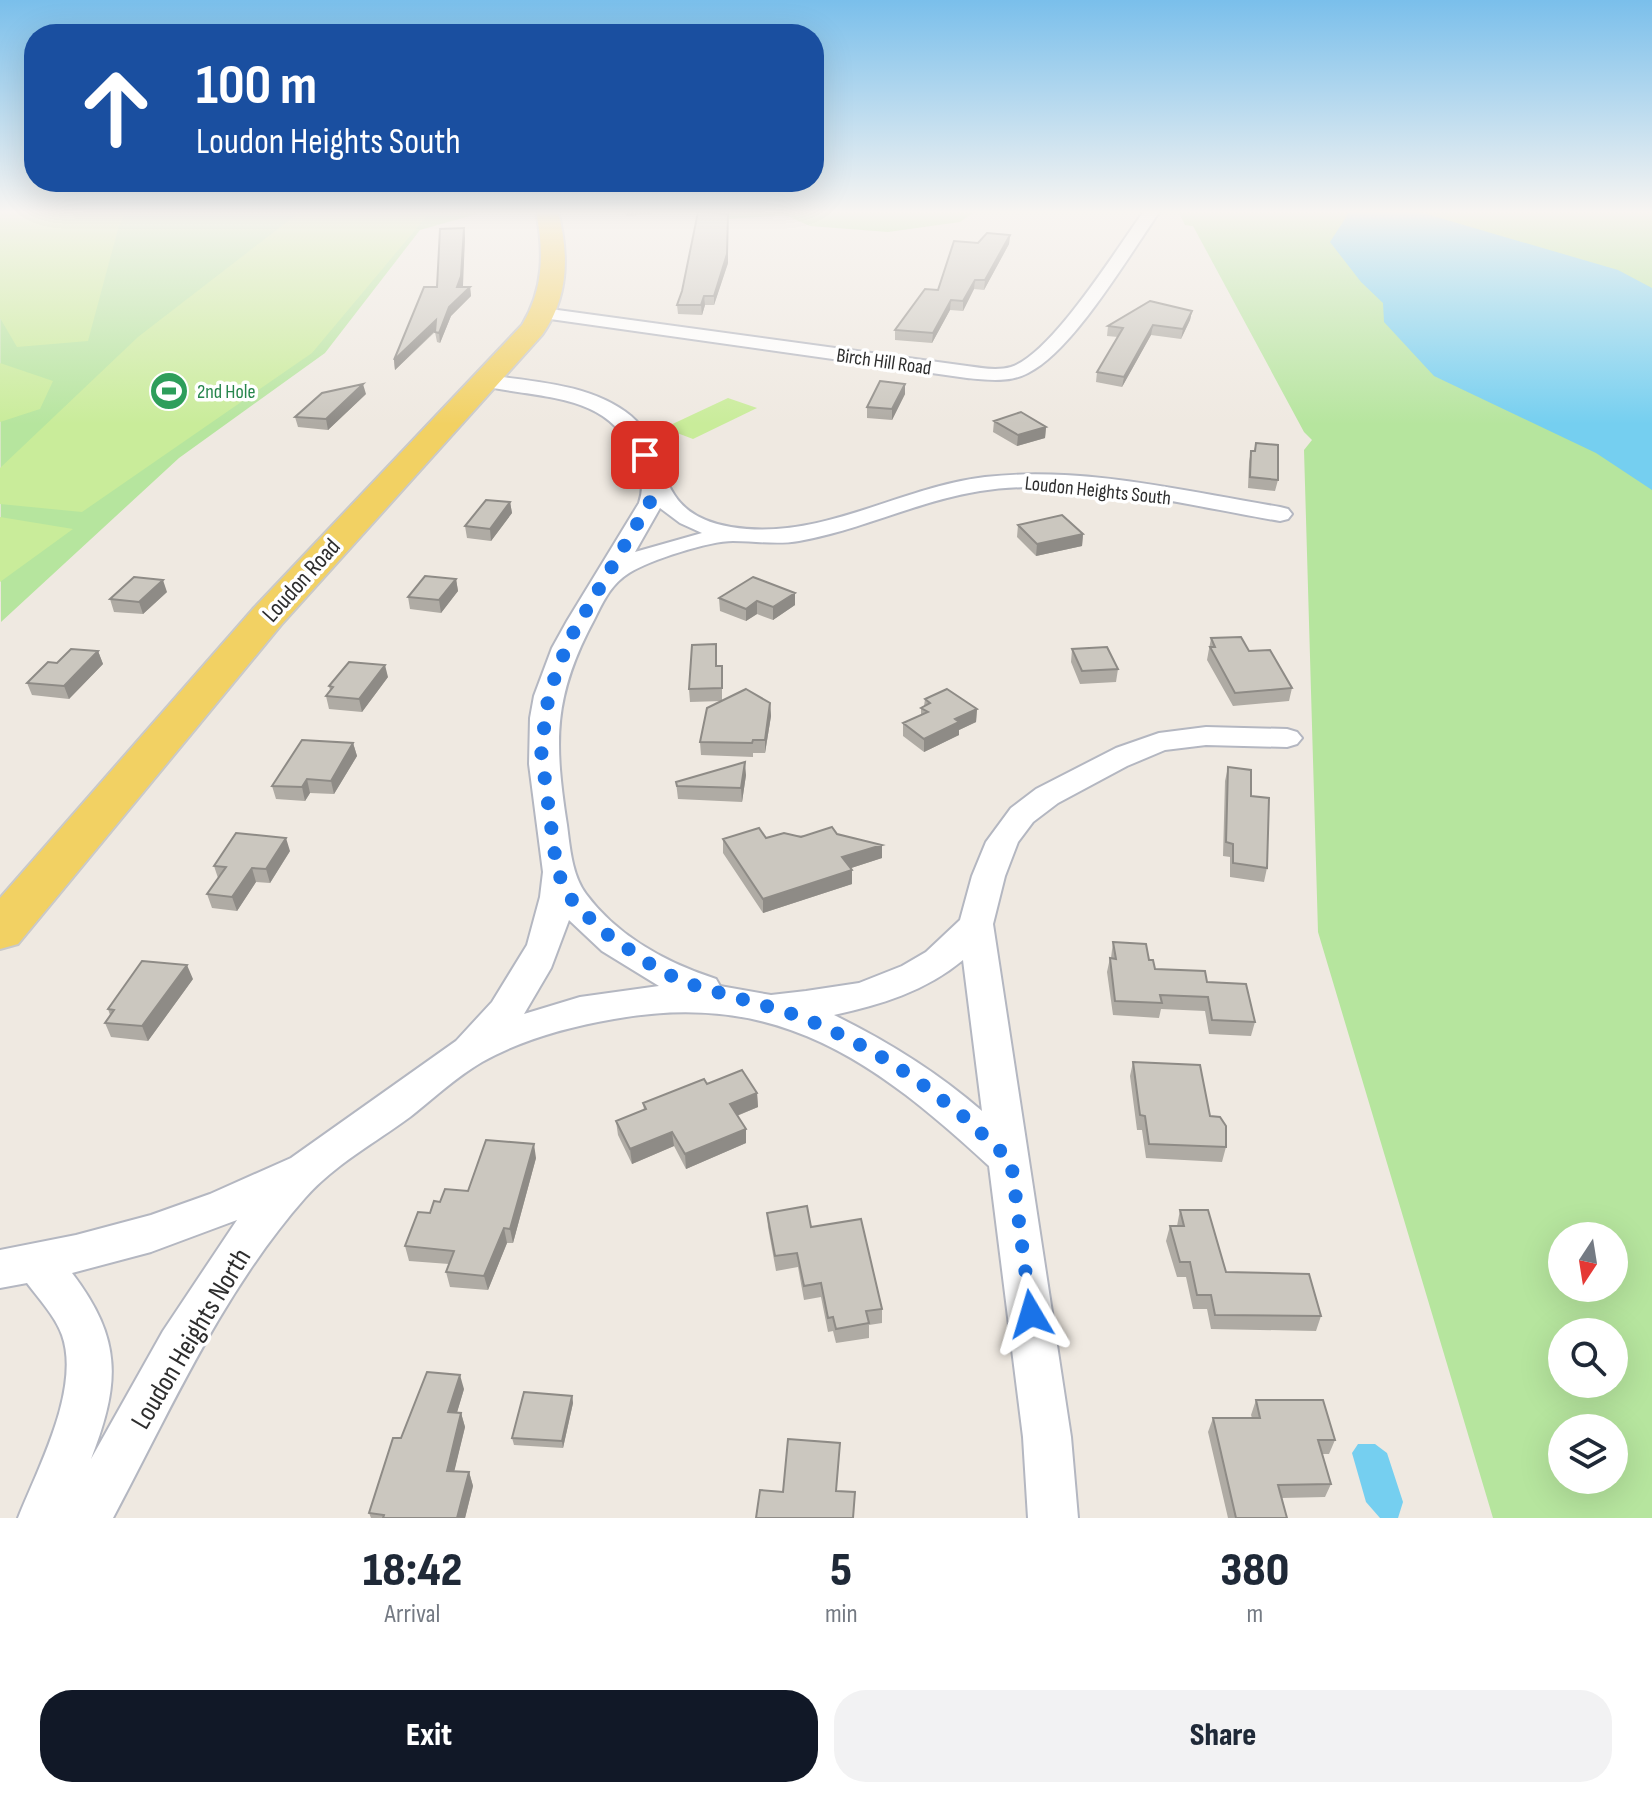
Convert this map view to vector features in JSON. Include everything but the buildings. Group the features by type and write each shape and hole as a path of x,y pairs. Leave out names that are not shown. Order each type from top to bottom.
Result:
{"main road":[{"name":"Loudon Road","path":"0,931 276,607 525,339 543,313 553,282"}],"street":[{"name":"Birch Hill Road","path":"543,313 649,325 967,372 1011,373 1033,363 1099,282"},
{"name":"Loudon Heights South","path":"487,381 554,392 615,414 634,433 664,498 681,513 704,526 730,534 808,535 947,491 1014,482 1130,491 1280,514"},
{"path":"456,1059 496,1023 539,954 554,919 557,871 541,750 543,717 562,655 651,503 656,486"},
{"name":"Loudon Heights South","path":"609,576 643,559 730,534"},
{"name":"Loudon Heights North","path":"1053,1518 1047,1437 976,924 987,883 1005,837 1026,811 1050,795 1160,742 1203,737 1287,738"},
{"path":"557,871 580,910 627,950 675,978 740,999"},
{"name":"Loudon Heights North","path":"19,1266 170,1225 231,1203 307,1167 355,1136 456,1059 541,1022 609,1004 681,995 807,1005 866,994 937,962 960,944 976,924"},
{"name":"Loudon Heights North","path":"740,999 808,1020 874,1052 963,1116 1011,1161"},
{"name":"Loudon Heights North","path":"86,1518 222,1278 274,1206 307,1167"},
{"name":"Loudon Heights North","path":"19,1266 78,1319 86,1338 89,1364 80,1419 43,1518"}],"green space":[{"path":"0,282 380,282 325,353 179,458 1,622"},
{"path":"0,282 104,282 88,341 17,347 0,318"},
{"name":"2nd Hole","path":"209,282 372,282 312,353 82,512 0,504 0,468 138,337"},
{"path":"1223,282 1652,282 1652,1518 1493,1518 1318,932 1304,450 1312,440 1304,432"},
{"path":"0,363 53,381 40,409 0,422"},
{"path":"728,398 757,408 693,439 664,428"},
{"path":"0,517 73,529 0,582"}],"water":[{"path":"1361,282 1640,282 1652,288 1652,490 1596,453 1434,376 1384,322 1383,303"},
{"path":"1358,1444 1375,1444 1387,1453 1403,1502 1398,1518 1380,1518 1366,1502 1352,1453"}],"place":[{"name":"2nd Hole","path":"169,391"}],"route":[{"path":"645,455 656,486 651,503 569,640 545,706 541,750 557,871 580,910 627,950 660,971 696,986 787,1012 823,1026 874,1052 963,1116 1011,1161 1031,1314"}]}
